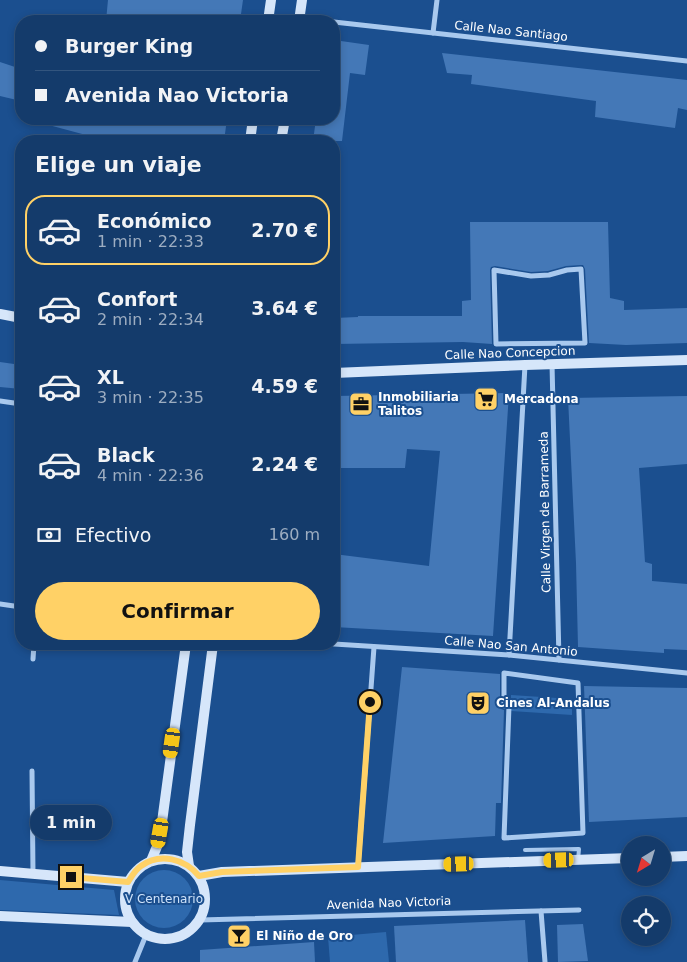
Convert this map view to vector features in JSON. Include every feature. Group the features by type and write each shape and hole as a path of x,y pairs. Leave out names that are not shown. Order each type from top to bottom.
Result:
{"street":[{"path":"269,15 271,0"},
{"path":"300,15 302,0"},
{"path":"432,33 437,0"},
{"name":"Calle Nao Santiago","path":"340,23 687,61"},
{"path":"581,269 585,343 496,344 494,270 531,276 549,275 567,270 581,269"},
{"path":"0,314 15,317"},
{"name":"Calle Nao Concepcion","path":"340,373 687,360"},
{"name":"Calle Virgen de Barrameda","path":"552,364 559,660"},
{"name":"Calle Virgen de Barrameda","path":"509,655 524,365"},
{"path":"0,401 15,403"},
{"path":"0,604 15,606"},
{"name":"Calle Nao San Antonio","path":"340,644 509,655 687,672"},
{"path":"358,867 374,647"},
{"path":"33,659 34,650"},
{"path":"151,861 158,844 162,822 185,650"},
{"path":"189,866 187,852 212,650"},
{"path":"504,673 578,683 583,832 504,838 509,706 504,706 504,673"},
{"path":"32,771 33,874"},
{"path":"671,857 687,856"},
{"path":"164,858 177,860 189,866 199,876 204,886 206,897 205,909 200,920 182,936 158,939 146,935 132,922 126,909 125,895 128,882 134,873 151,861 164,858"},
{"path":"199,876 222,872 621,858"},
{"path":"0,871 128,882"},
{"name":"Avenida Nao Victoria","path":"200,920 579,910"},
{"path":"541,911 545,962"},
{"path":"0,916 132,922"},
{"path":"135,962 146,935"}],"lane":[{"path":"525,850 579,849 578,860"}],"green space":[{"path":"511,695 572,699 572,715 511,711"},
{"name":"V Centenario","path":"164,870 175,872 185,878 191,888 193,899 191,910 185,920 175,926 164,928 153,926 143,920 137,910 135,899 137,888 143,878 153,872"},
{"path":"0,880 114,890 119,915 0,910"},
{"path":"386,932 389,962 330,962 328,937"}],"building":[{"path":"108,0 243,0 241,15 107,15"},
{"path":"340,41 369,45 365,75 350,73 342,141 340,141 340,135 314,135 315,125 340,125"},
{"path":"442,53 687,80 687,110 678,108 675,128 595,117 596,101 471,84 472,75 447,73"},
{"path":"0,62 15,67 15,100 0,96"},
{"path":"49,125 226,125 225,135 86,135"},
{"path":"470,222 608,222 610,298 624,301 624,310 687,308 687,343 626,345 589,343 585,269 581,265 531,272 491,267 492,344 463,342 340,344 340,318 462,316 462,301 471,300"},
{"path":"0,362 15,364 15,388 0,387"},
{"path":"509,393 493,636 340,627 340,555 429,566 440,451 407,449 405,468 340,468 340,396"},
{"path":"687,396 687,464 639,468 645,562 652,564 652,581 687,584 687,650 664,649 664,653 578,647 568,398"},
{"path":"402,667 500,674 500,706 504,710 501,803 496,803 495,836 383,843"},
{"path":"584,686 687,688 687,817 589,822"},
{"path":"525,920 528,962 396,962 394,926"},
{"path":"583,924 588,961 558,962 557,925"},
{"path":"314,942 315,962 200,962 200,950"}],"place":[{"name":"Mercadona","path":"486,399"},
{"name":"Inmobiliaria Talitos","path":"361,404"},
{"name":"Cines Al-Andalus","path":"478,703"},
{"name":"El Niño de Oro","path":"239,936"}],"route":[{"path":"71,877 128,882 142,866 151,861 164,858 177,860 189,866 199,876 216,872 358,867 370,702"}]}
